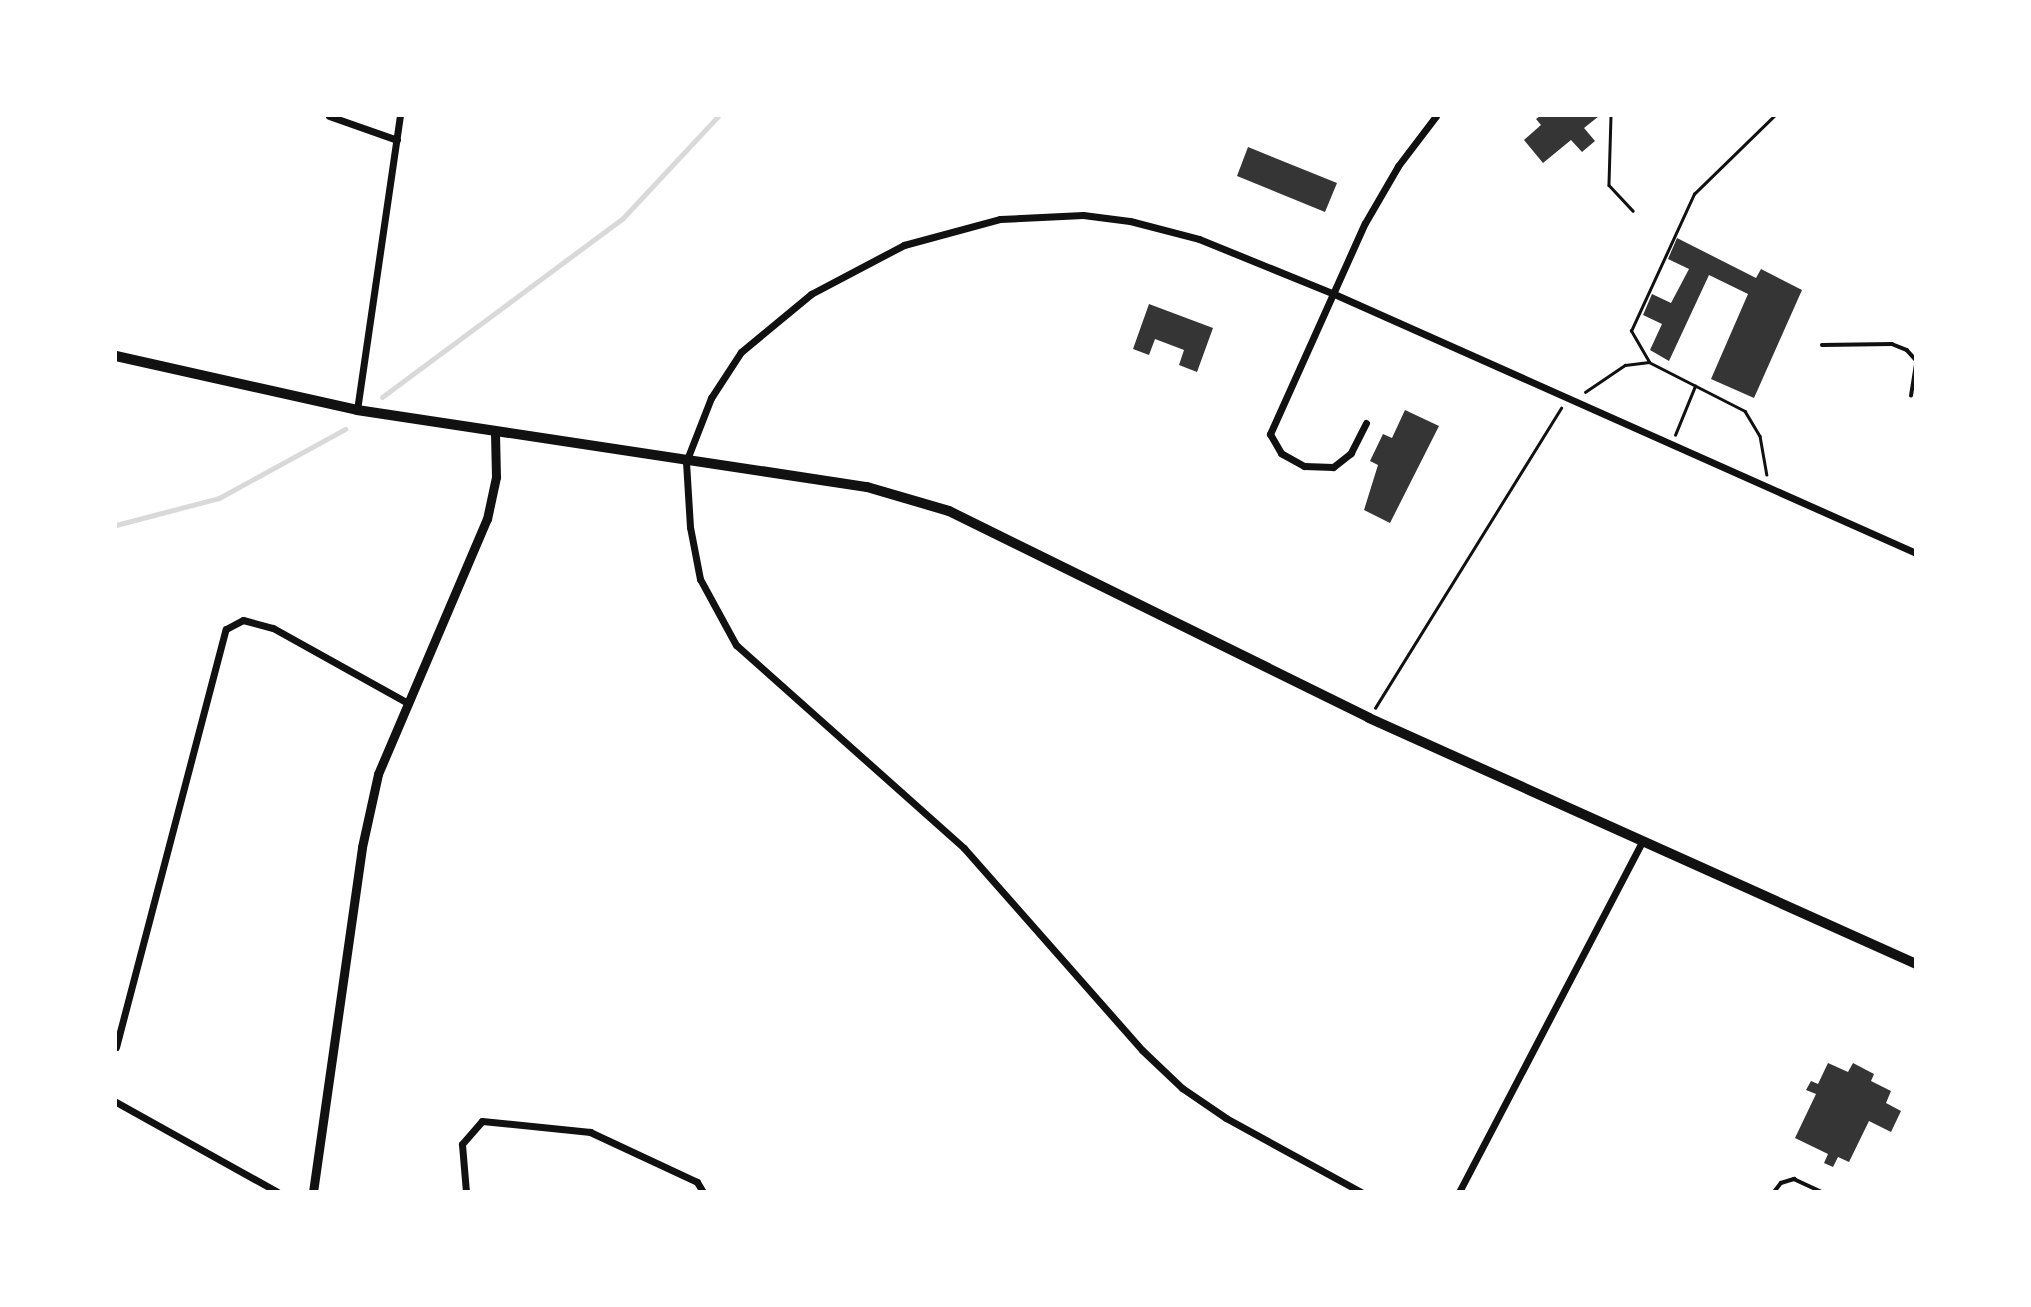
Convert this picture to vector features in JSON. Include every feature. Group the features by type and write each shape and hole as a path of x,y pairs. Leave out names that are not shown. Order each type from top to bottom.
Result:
{"main road":[{"path":"116,356 357,410 686,462 867,487 949,510 1369,718 1916,964"}],"street":[{"path":"329,116 397,140"},
{"path":"357,410 400,116"},
{"path":"1366,424 1351,453 1333,467 1304,466 1281,453 1269,434 1332,293 1398,166 1436,116"},
{"path":"1361,1192 1226,1118 1182,1088 1142,1050 964,848 752,663 722,626 700,579 690,527 686,462 698,426 723,376 765,328 858,266 953,228 1041,215 1130,220 1199,239 1332,293 1916,553"},
{"path":"313,1192 362,847 378,775 487,519 496,477 495,433"},
{"path":"116,1047 226,629 243,620 273,628 408,702"},
{"path":"1459,1192 1642,842"},
{"path":"116,1102 278,1192"},
{"path":"466,1192 462,1144 482,1121 590,1132 697,1182 703,1192"}],"lane":[{"path":"1822,345 1892,344 1907,350 1916,362 1912,396"},
{"path":"1774,1192 1781,1183 1794,1179 1822,1192"}],"path":[{"path":"1611,116 1609,185 1633,211"},
{"path":"1767,488 1767,459 1745,411 1648,362 1631,331 1678,225 1707,177 1774,116"},
{"path":"1369,718 1570,400 1606,373 1625,365 1648,362"},
{"path":"1671,445 1695,386"}],"building":[{"path":"1540,116 1599,116 1584,128 1595,141 1582,152 1571,140 1543,163 1524,140 1541,125 1536,119"},
{"path":"1248,147 1337,183 1325,212 1237,176"},
{"path":"1677,238 1756,278 1761,269 1802,290 1754,398 1711,379 1748,294 1709,275 1669,361 1650,350 1662,324 1643,315 1652,294 1671,303 1689,269 1668,259"},
{"path":"1149,304 1213,328 1197,372 1179,365 1184,350 1155,339 1149,355 1133,349"},
{"path":"1405,410 1439,426 1390,523 1364,510 1378,465 1370,461 1383,434 1392,438"},
{"path":"1828,1063 1848,1072 1853,1063 1874,1074 1871,1081 1891,1091 1886,1103 1901,1111 1891,1132 1869,1121 1849,1162 1838,1157 1833,1167 1824,1163 1828,1154 1795,1138 1816,1094 1806,1090 1811,1081 1818,1084"}],"waterway":[{"path":"382,397 623,218 718,116"},
{"path":"116,525 219,498 345,429"}]}
